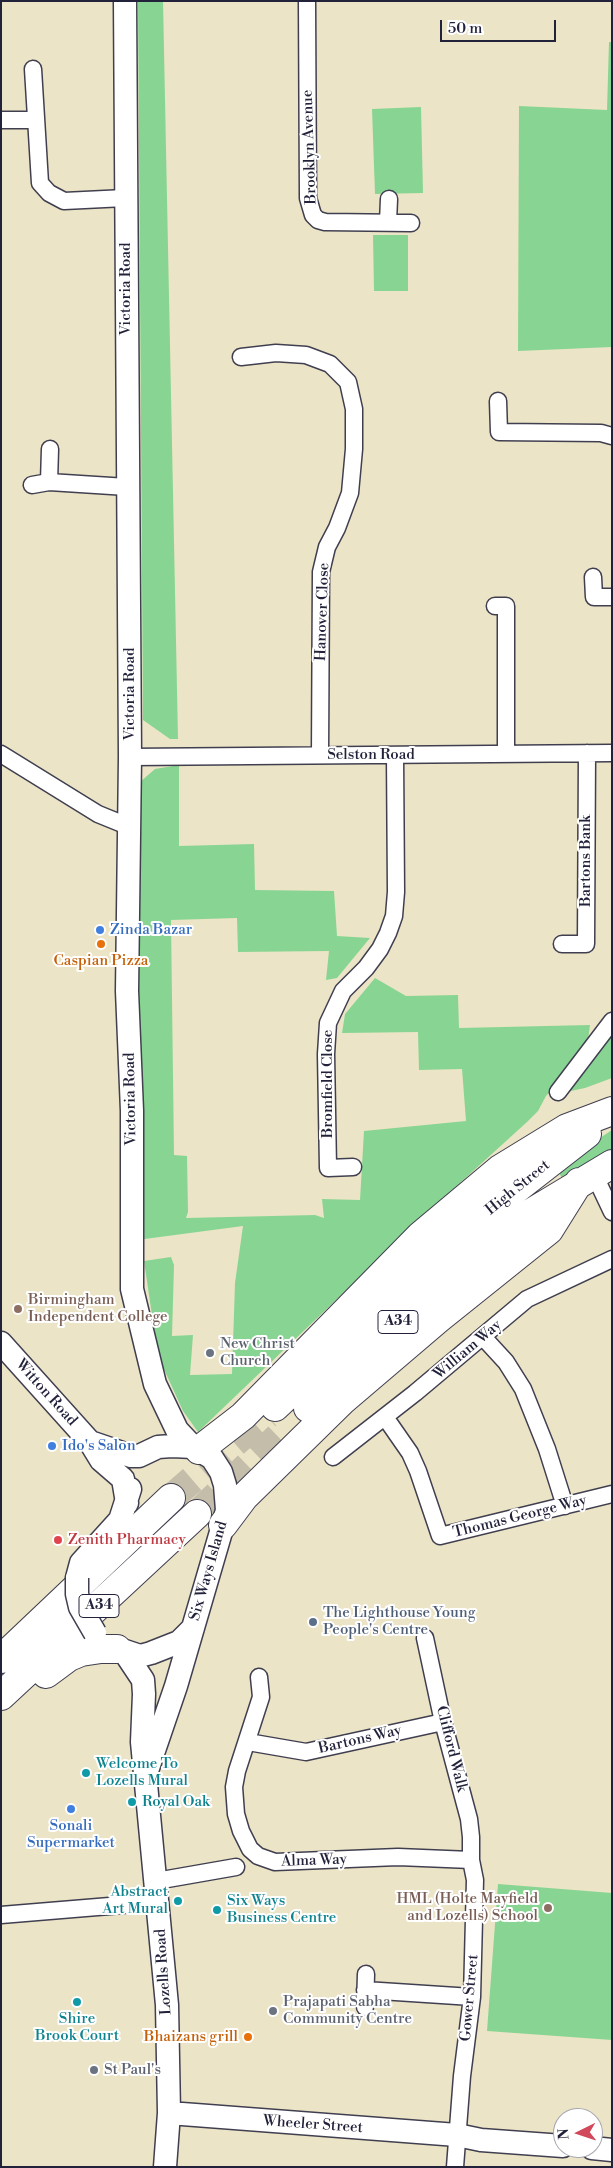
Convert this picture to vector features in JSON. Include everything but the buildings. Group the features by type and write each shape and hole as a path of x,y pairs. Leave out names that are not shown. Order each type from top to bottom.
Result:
{"highway":[{"path":"196,1449 243,1416 420,1236 500,1169 567,1128 612,1112"},
{"name":"High Street","path":"595,1173 519,1220 380,1338 275,1423 429,1262 563,1151 612,1118"},
{"path":"223,1525 244,1498 343,1400 438,1319 549,1230 595,1173"},
{"name":"A34","path":"1,1659 171,1498"},
{"name":"A34","path":"1,1696 197,1514"},
{"path":"1,1634 79,1570"},
{"path":"1,1713 55,1666 69,1657 90,1650 121,1651"}],"main road":[{"name":"Victoria Road","path":"125,1 130,757 127,991 132,1110 132,1289 155,1384 160,1431 157,1448"},
{"name":"Witton Road","path":"1,1343 90,1442 101,1460 123,1479 127,1503"},
{"name":"Victoria Road","path":"155,1384 176,1430 196,1449"},
{"name":"Witton Road","path":"90,1442 130,1456 139,1456 157,1448"},
{"path":"121,1651 96,1633 80,1607 77,1594 79,1570 120,1520 127,1503 133,1476 141,1464 157,1448 172,1446 196,1449"},
{"name":"Six Ways Island","path":"121,1651 140,1656 167,1648 179,1642 193,1628 227,1510 222,1472 212,1458 196,1449"},
{"name":"Lozells Road","path":"145,1778 193,1628"},
{"name":"Lozells Road","path":"121,1651 143,1680 142,1742 167,2005 169,2113 165,2167"},
{"name":"Wheeler Street","path":"169,2113 457,2135 481,2140 553,2145"},
{"name":"Wheeler Street","path":"457,2135 553,2133"}],"street":[{"name":"Brooklyn Avenue","path":"307,1 308,198 313,215 318,220 325,222 411,223"},
{"path":"33,69 40,183 49,193 64,201 125,198"},
{"path":"1,120 36,120"},
{"path":"388,222 389,199"},
{"name":"Hanover Close","path":"241,357 276,353 306,355 330,364 348,382 354,409 354,449 350,493 337,528 327,547 322,572 320,755"},
{"path":"498,400 498,432 601,433 612,436"},
{"path":"49,482 50,450"},
{"path":"32,485 49,482 127,487"},
{"path":"593,577 594,597 612,597"},
{"path":"495,606 506,606 506,753"},
{"name":"Bartons Bank","path":"562,944 586,944 587,753"},
{"name":"Selston Road","path":"130,757 612,753"},
{"path":"1,754 98,814 130,827"},
{"name":"Bromfield Close","path":"353,1167 328,1168 326,1054 328,1024 343,991 366,968 380,949 394,916 396,892 395,756"},
{"path":"558,1092 612,1021"},
{"path":"595,1173 612,1212"},
{"name":"William Way","path":"333,1457 484,1337 527,1299 612,1259"},
{"path":"484,1337 506,1362 523,1389 565,1506"},
{"name":"Thomas George Way","path":"384,1417 410,1453 440,1536 612,1494"},
{"name":"Clifford Walk","path":"425,1638 469,1819 472,1837 470,1860"},
{"name":"Alma Way","path":"259,1677 261,1697 248,1742 237,1771 234,1803 241,1831 250,1849 258,1856 275,1862 289,1863 398,1857 470,1860"},
{"name":"Bartons Way","path":"248,1742 306,1752 444,1722"},
{"name":"Gower Street","path":"455,2167 472,1997 475,1888 470,1860"},
{"path":"1,1915 157,1892 236,1867"},
{"path":"365,2008 366,1982 472,1997"}],"green space":[{"path":"138,1 163,1 178,739 170,739 143,720"},
{"path":"609,42 612,42 612,347 518,351 519,106 607,110"},
{"path":"421,107 423,193 375,194 372,109"},
{"path":"373,235 408,235 408,291 374,291"},
{"path":"179,765 179,846 254,844 255,890 334,891 337,936 370,938 337,978 326,980 329,951 238,952 237,918 171,920 174,1155 187,1156 188,1212 186,1218 315,1215 324,1218 322,1199 360,1200 364,1131 466,1121 462,1069 419,1070 418,1032 342,1033 345,1014 375,978 406,996 458,995 459,1028 590,1025 588,1040 559,1082 546,1096 538,1111 427,1213 198,1432 183,1411 158,1356 144,1261 171,1257 174,1265 172,1336 193,1335 190,1375 232,1374 235,1283 243,1226 137,1240 140,782 155,769"},
{"path":"612,1033 612,1078 585,1088 566,1092"},
{"path":"612,1130 612,1153 563,1180 556,1167"},
{"path":"498,1884 612,1893 612,2040 487,2031"}],"tunnel":[{"path":"171,1498 267,1415"},
{"path":"197,1514 284,1431"}],"place":[{"name":"Zinda Bazar","path":"100,930"},
{"name":"Caspian Pizza","path":"101,944"},
{"name":"Birmingham Independent College","path":"18,1309"},
{"name":"New Christ Church","path":"210,1353"},
{"name":"Ido's Salon","path":"52,1446"},
{"name":"Zenith Pharmacy","path":"58,1540"},
{"name":"The Lighthouse Young People's Centre","path":"313,1622"},
{"name":"Welcome To Lozells Mural","path":"86,1773"},
{"name":"Royal Oak","path":"132,1802"},
{"name":"Sonali Supermarket","path":"71,1809"},
{"name":"Abstract Art Mural","path":"178,1901"},
{"name":"HML (Holte Mayfield and Lozells) School","path":"548,1908"},
{"name":"Six Ways Business Centre","path":"217,1910"},
{"name":"Shire Brook Court","path":"77,2002"},
{"name":"Prajapati Sabha Community Centre","path":"273,2011"},
{"name":"Bhaizans grill","path":"248,2037"},
{"name":"St Paul's","path":"94,2070"}]}
